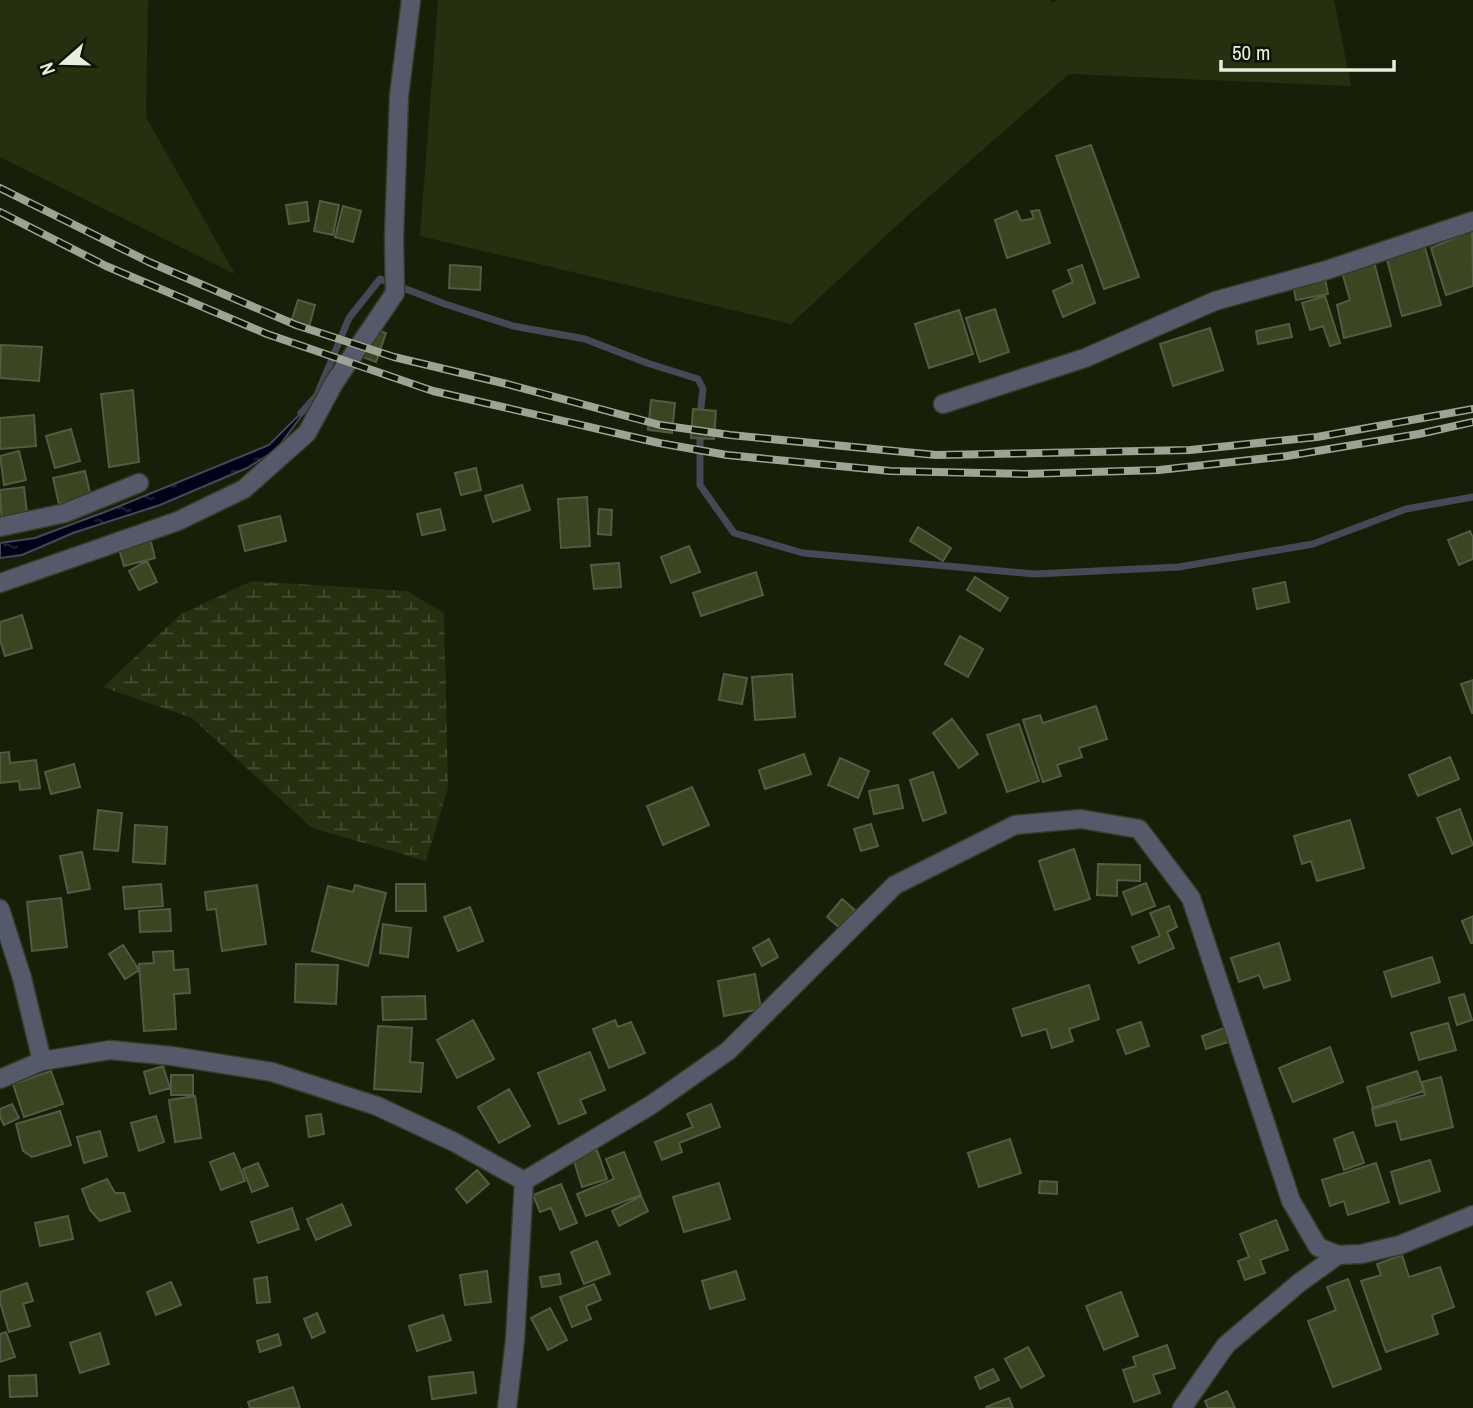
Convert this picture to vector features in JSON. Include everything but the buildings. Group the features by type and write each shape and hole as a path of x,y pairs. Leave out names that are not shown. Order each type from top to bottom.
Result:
{"street":[{"path":"0,583 178,521 244,489 307,433 328,393 395,293 394,238 399,96 411,0"},
{"path":"943,404 1085,358 1215,301 1327,270 1473,221"},
{"path":"0,527 65,513 139,483"},
{"path":"524,1181 651,1105 728,1051 895,886 1015,825 1081,819 1139,829 1191,898 1290,1201 1318,1247 1338,1255 1361,1254 1400,1245 1473,1215"},
{"path":"0,909 22,978 41,1061"},
{"path":"0,1079 41,1061 110,1050 172,1056 272,1072 377,1106 454,1142 524,1181"},
{"path":"507,1408 515,1340 524,1181"},
{"path":"1182,1408 1226,1345 1299,1283 1338,1255"}],"green space":[{"path":"0,0 148,0 146,117 235,274 0,157"},
{"path":"438,0 1334,0 1351,86 1069,74 906,217 791,324 420,236"},
{"path":"252,581 407,591 444,613 448,788 426,861 312,828 192,718 103,687 181,614"}],"water":[{"path":"311,403 276,450 247,468 160,505 73,533 22,555 0,558 0,543 35,538 269,445"}],"waterway":[{"path":"301,413 317,395 349,318 380,279 513,326 585,339 698,379 703,389 700,416"},
{"path":"700,431 700,485 734,533 803,553 1035,574 1179,567 1313,544 1406,509 1473,497"}],"railway":[{"path":"0,188 149,262 296,325 394,357 660,425 730,435 936,455 1190,450 1317,437 1473,409"},
{"path":"0,212 106,266 267,334 433,391 659,443 727,455 890,471 1024,474 1159,470 1287,456 1473,422"}]}
